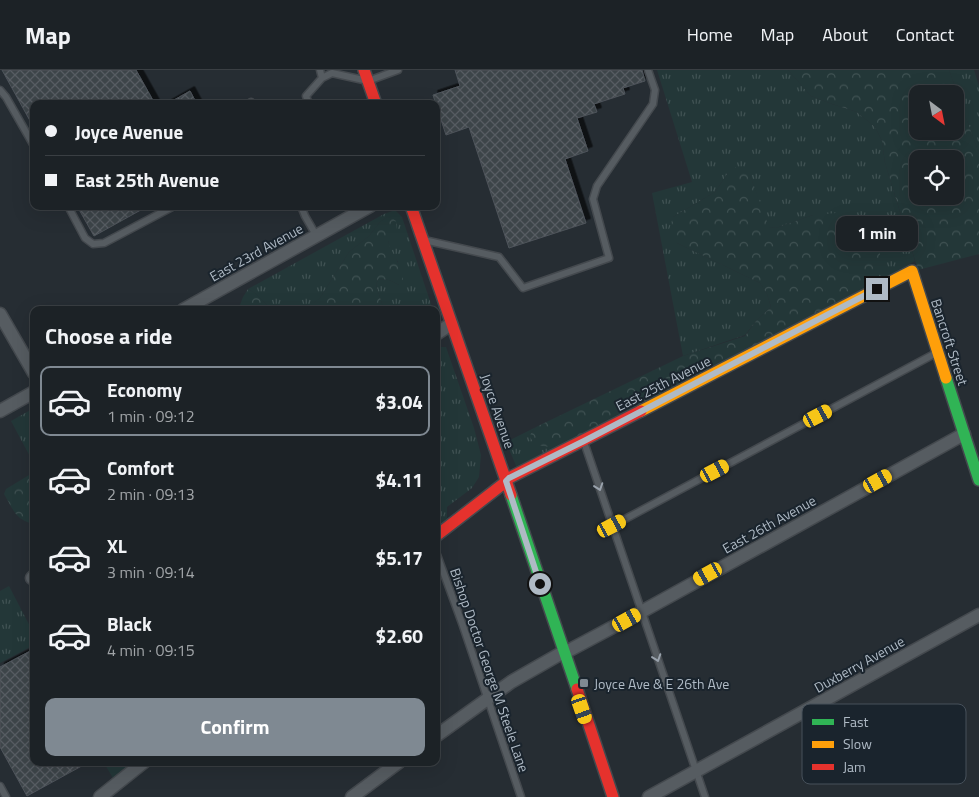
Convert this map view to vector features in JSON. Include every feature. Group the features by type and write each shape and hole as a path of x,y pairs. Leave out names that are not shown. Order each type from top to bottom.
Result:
{"street":[{"path":"366,76 375,100"},
{"name":"East 23rd Avenue","path":"190,306 363,210"},
{"name":"Joyce Avenue","path":"412,210 613,797"},
{"name":"Bancroft Street","path":"912,271 979,480"},
{"name":"East 25th Avenue","path":"440,533 509,478 912,271"},
{"path":"0,314 30,366"},
{"path":"440,331 451,324"},
{"path":"0,411 30,394"},
{"name":"East 26th Avenue","path":"440,733 511,682 560,654 641,612 964,434"},
{"name":"Duxberry Avenue","path":"818,704 979,615"},
{"name":"Duxberry Avenue","path":"649,797 802,713"},
{"path":"100,797 139,766"},
{"path":"352,797 394,766"}],"lane":[{"path":"320,70 322,78"},
{"path":"308,100 306,96 322,78 332,73 366,76 398,70"},
{"path":"423,240 499,257 523,288 609,258 593,199 597,186 653,104 655,90 648,70"},
{"path":"0,90 30,139"},
{"path":"70,210 86,238 93,244 104,244 167,210"},
{"path":"303,210 316,235"},
{"path":"612,526 938,352"},
{"path":"584,441 705,797"},
{"name":"Bishop Doctor George M Steele Lane","path":"440,563 521,797"},
{"path":"0,786 6,797"}],"green space":[{"path":"657,70 788,70 811,96 857,112 875,127 882,141 885,163 915,261 875,283 813,215 776,228 768,227 750,175 728,173 715,192 673,217 677,243 760,283 767,294 771,307 745,335 683,356 652,193 692,182"},
{"path":"788,70 949,70 954,85 909,85 909,140 964,140 964,112 979,154 979,254 918,270 885,163 882,141 875,127 857,112 811,96"},
{"path":"949,70 974,70 979,86 979,154 964,112 964,85 954,85"},
{"path":"736,167 742,167 750,175 769,227 776,228 813,215 836,213 866,226 875,238 880,252 879,275 875,283 569,441 550,447 535,445 530,437 536,427 683,356 745,336 756,321 771,307 767,294 760,283 677,243 669,230 673,217 715,192 728,173"},
{"path":"395,210 402,217 432,306 383,306 376,285 378,279 389,280 399,285 398,262 388,247 392,218 387,217 380,222 369,236 349,252 320,298 310,306 268,306 248,289 384,214"},
{"path":"387,217 396,221 397,230 390,239 389,246 398,263 403,279 399,285 389,280 378,279 376,285 383,306 309,306 320,298 349,252 369,236 380,222"},
{"path":"248,289 268,306 240,306"},
{"path":"440,347 446,347 474,428 481,455 479,477 472,488 447,507 447,519 440,524"},
{"path":"30,410 30,457 11,421"},
{"path":"536,427 531,433 569,441 517,468 506,442"},
{"path":"30,474 30,523 19,517 12,509 4,494 6,489"},
{"path":"9,586 30,626 30,647 0,663 0,591"},
{"path":"106,766 129,766 113,778"}],"building":[{"path":"2,70 136,70 153,100 30,100 30,121"},
{"path":"455,70 642,70 645,81 623,88 625,94 594,104 597,112 577,118 588,151 565,159 586,223 509,248 469,127 446,135 440,117 440,100 435,100 433,95 460,86"},
{"path":"190,91 195,100 174,100"},
{"path":"79,210 141,210 94,236"},
{"path":"30,651 30,766 82,766 27,796 0,747 0,667"}],"traffic: fast":[{"path":"946,378 979,480"},
{"path":"511,495 577,689"}],"traffic: slow":[{"path":"641,411 912,271 946,378"}],"traffic: jam":[{"path":"364,70 375,100"},
{"path":"412,210 511,495"},
{"path":"440,533 509,478 641,411"},
{"path":"577,689 613,797"}],"place":[{"name":"Joyce Ave & E 26th Ave","path":"584,683"}],"route":[{"path":"540,584 506,481 509,478 877,289"}]}
